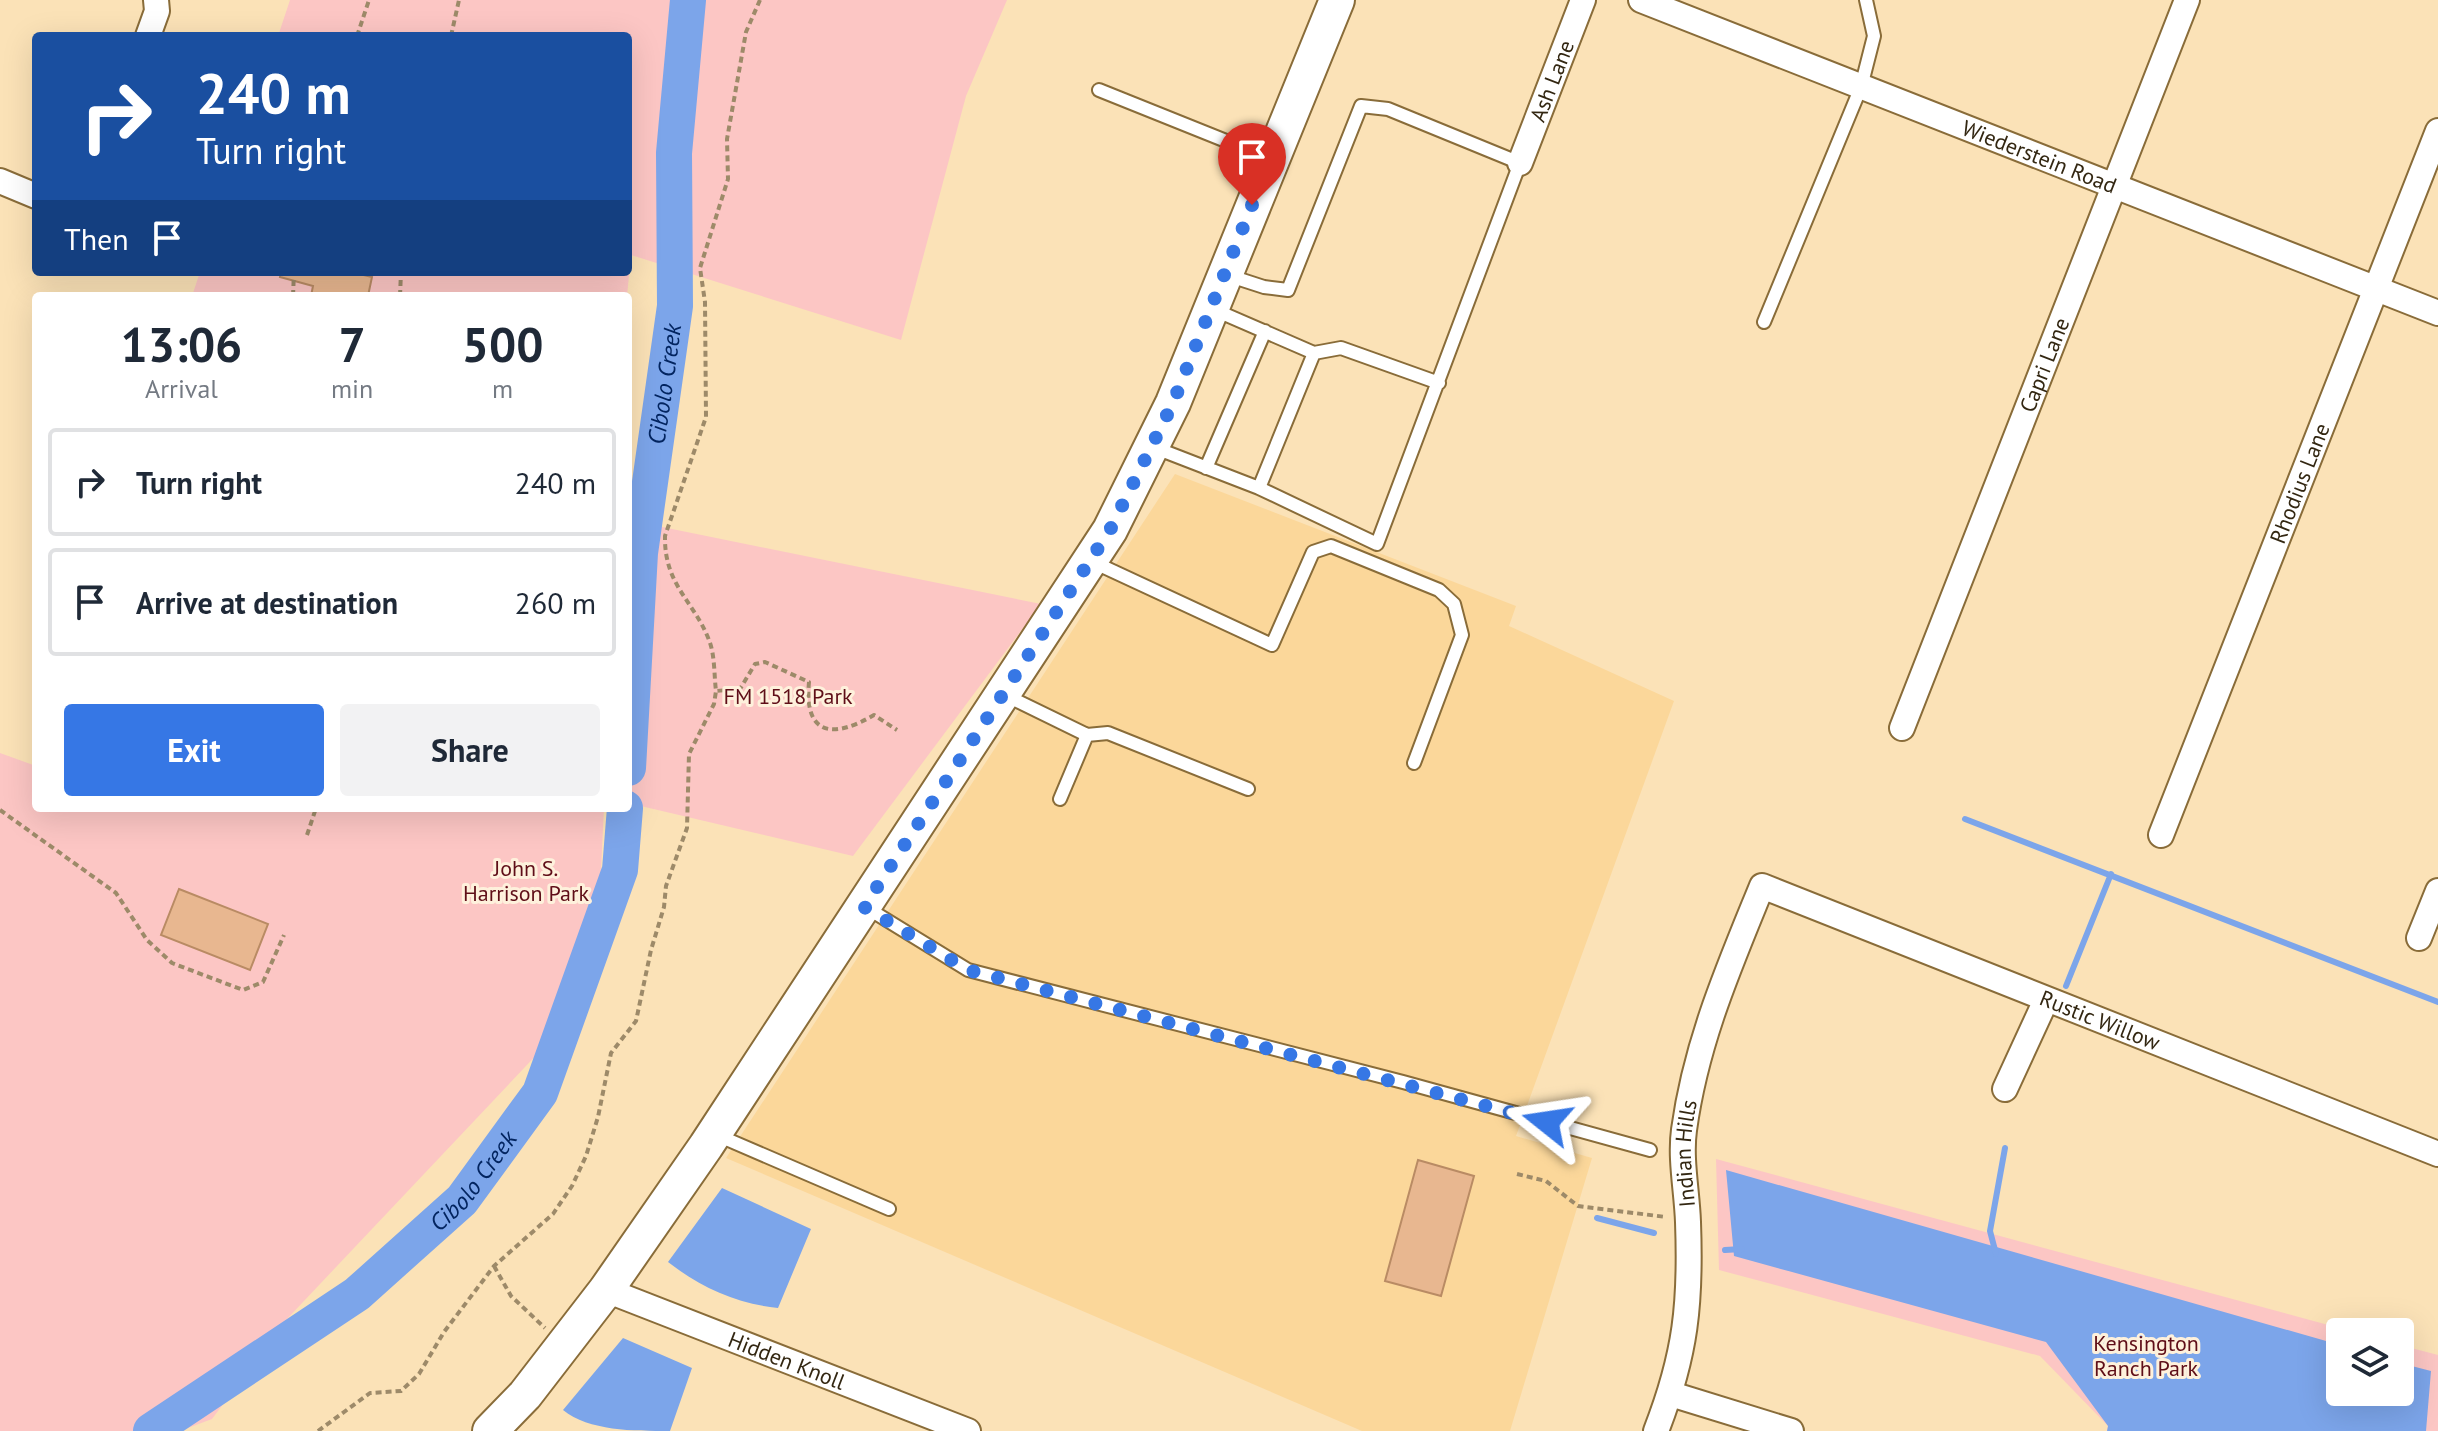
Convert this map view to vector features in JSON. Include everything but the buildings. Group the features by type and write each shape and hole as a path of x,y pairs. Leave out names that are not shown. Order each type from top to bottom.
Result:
{"main road":[{"path":"490,1431 525,1395 606,1290 714,1133 1091,561 1153,447 1337,0"}],"street":[{"path":"149,32 157,11 156,0"},
{"name":"Ash Lane","path":"1520,163 1583,0"},
{"name":"Wiederstein Road","path":"1641,0 2438,313"},
{"name":"Capri Lane","path":"1902,728 2187,0"},
{"name":"Rhodius Lane","path":"2161,835 2438,131"},
{"path":"0,181 32,194"},
{"name":"Rustic Willow","path":"1762,886 2438,1154"},
{"name":"Indian Hills","path":"1656,1431 1671,1394 1686,1336 1690,1295 1683,1133 1695,1066 1705,1028 1762,886"},
{"path":"2419,938 2438,891"},
{"path":"2005,1089 2046,1000"},
{"name":"Hidden Knoll","path":"606,1290 968,1431"},
{"path":"1671,1394 1791,1431"}],"lane":[{"path":"1764,322 1861,87 1874,36 1866,0"},
{"path":"1099,90 1271,159"},
{"path":"1153,447 1259,488 1377,544 1520,163 1388,109 1361,106 1288,290 1264,287 1224,274"},
{"path":"1211,308 1314,353 1341,348 1439,383"},
{"path":"1206,468 1265,331"},
{"path":"1259,488 1314,353"},
{"path":"1091,561 1272,645 1313,552 1331,546 1439,590 1454,604 1462,635 1414,763"},
{"path":"1005,695 1087,735 1108,733 1248,789"},
{"path":"1060,799 1087,735"},
{"path":"864,907 968,970 1403,1082 1650,1150"},
{"path":"714,1133 889,1209"}],"path":[{"path":"358,32 369,0"},
{"path":"452,32 459,0"},
{"path":"318,1431 370,1393 401,1391 419,1374 444,1332 494,1266 553,1214 586,1156 611,1053 636,1021 664,907 666,886 687,828 689,754 714,704 716,691 709,640 673,584 665,536 706,417 705,302 700,268 728,179 727,139 746,32 760,0"},
{"path":"716,691 740,689 755,664 765,662 809,682 807,705 812,720 824,729 845,730 874,715 897,730"},
{"path":"0,810 116,893 147,940 172,963 243,990 263,982 284,935"},
{"path":"307,835 315,812"},
{"path":"1517,1174 1546,1181 1578,1206 1688,1218"},
{"path":"494,1266 526,1313 565,1343"}],"shaded area":[{"path":"1175,474 1516,606 1509,626 1674,701 1516,1136 1592,1158 1510,1431 1362,1431 726,1158"}],"green space":[{"path":"290,0 1007,0 966,96 901,340 632,255 632,32 279,32"},
{"path":"199,276 629,276 627,292 193,292"},
{"name":"FM 1518 Park","path":"632,521 1041,604 853,856 632,804"},
{"name":"John S. Harrison Park","path":"0,753 32,765 32,812 604,812 595,993 286,1320 212,1419 180,1431 0,1431"},
{"name":"Kensington Ranch Park","path":"1716,1159 2326,1324 2326,1406 2414,1406 2414,1349 2438,1355 2438,1431 2107,1431 2108,1426 2040,1356 1719,1270"}],"water":[{"name":"Kensington Ranch Park","path":"1726,1170 2326,1341 2326,1406 2414,1406 2414,1367 2431,1371 2426,1431 2107,1431 2108,1426 2046,1342 1734,1256"},
{"path":"722,1188 811,1229 778,1308 748,1303 720,1293 668,1262"},
{"path":"623,1338 692,1368 670,1431 599,1426 563,1410"}],"waterway":[{"name":"Cibolo Creek","path":"632,696 640,553 675,306 674,153 688,0"},
{"name":"Cibolo Creek","path":"151,1431 357,1294 462,1200 540,1093 620,870 625,812"},
{"path":"1965,819 2438,1002"},
{"path":"2066,986 2111,874"},
{"path":"1996,1254 1990,1231 2005,1148"},
{"path":"1597,1218 1654,1233"},
{"path":"1725,1250 1742,1249"}],"route":[{"path":"1252,205 1173,403 1110,530 864,907 968,970 1547,1122"}]}
